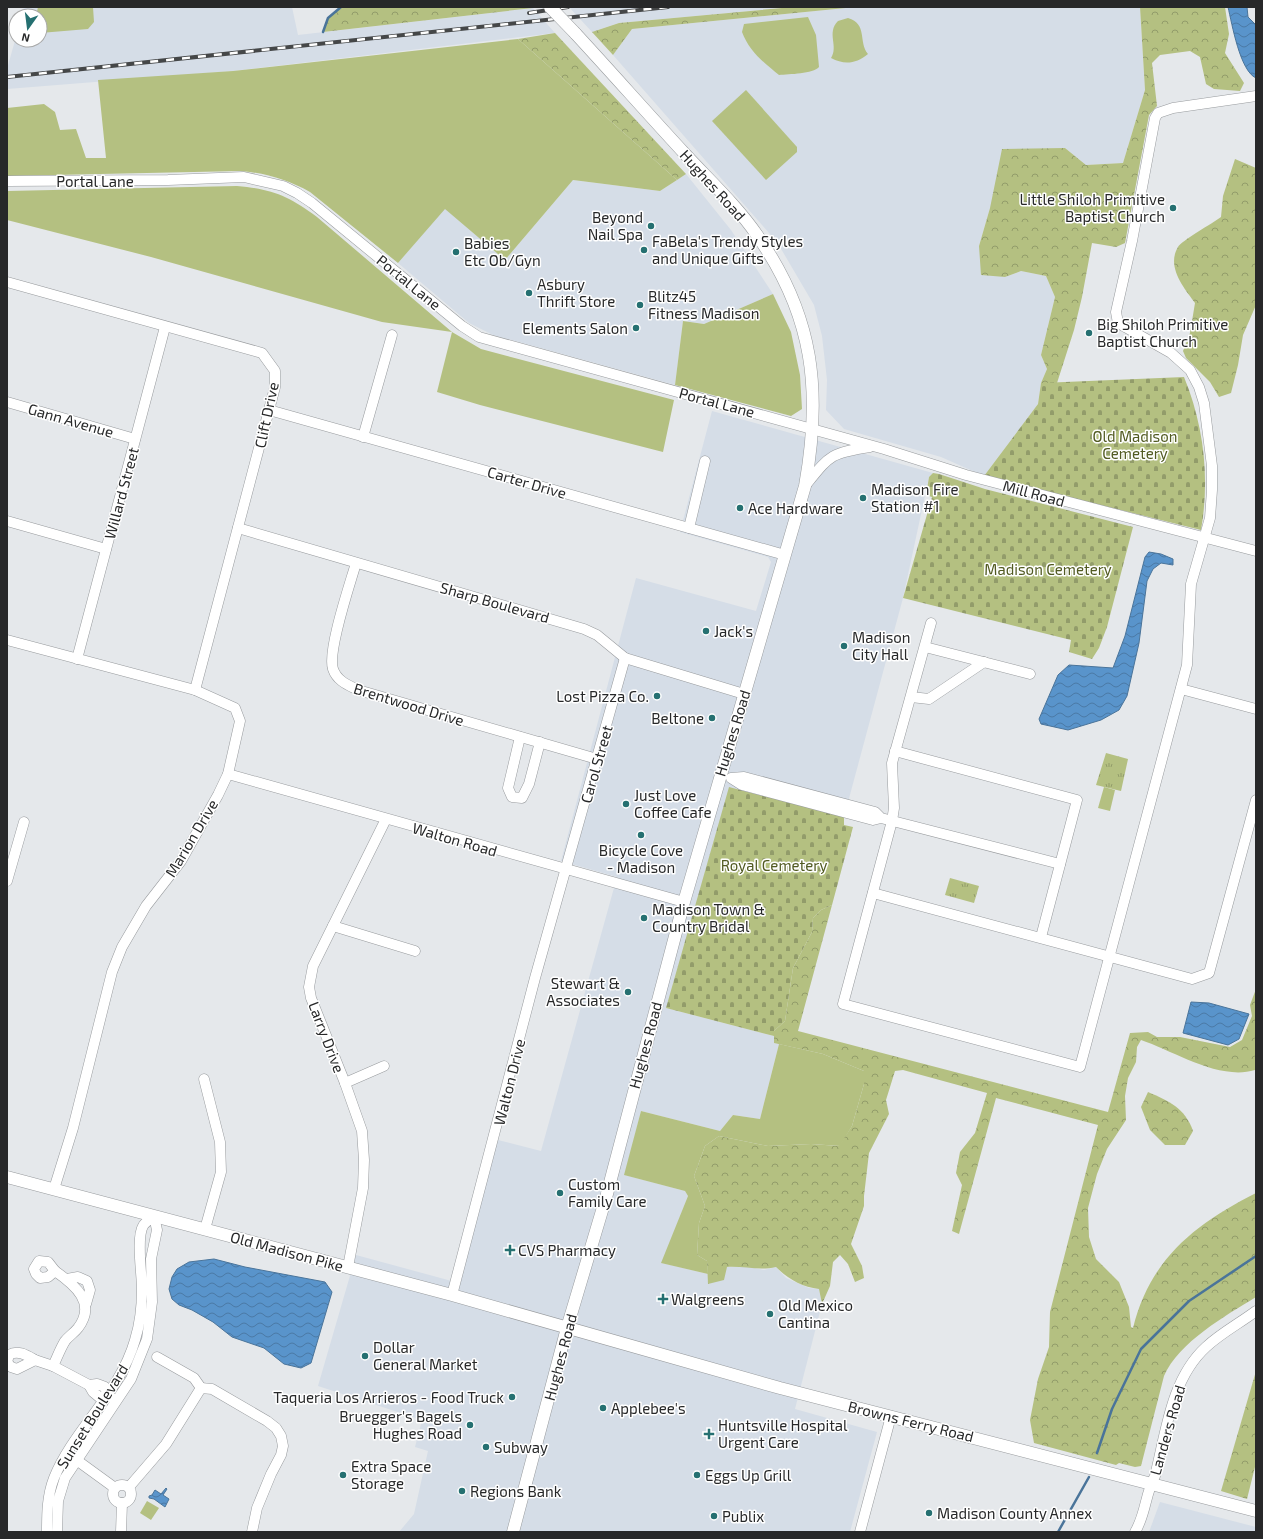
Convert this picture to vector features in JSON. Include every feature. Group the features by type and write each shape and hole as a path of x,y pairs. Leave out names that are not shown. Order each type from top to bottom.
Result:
{"main road":[{"name":"Hughes Road","path":"513,1532 567,1328 607,1194 719,775 805,486 813,429 814,390 812,367 805,337 790,291 764,245 737,210 550,7"},
{"name":"Old Madison Pike","path":"7,1177 452,1295 567,1328"},
{"name":"Browns Ferry Road","path":"567,1328 707,1368 1256,1511"}],"street":[{"path":"931,623 892,763 894,808 892,821 874,893 843,1004 1080,1067 1187,665 1191,584 1210,518 1212,466 1204,403 1199,387 1190,370 1181,360 1118,323 1116,312 1132,241 1155,118 1158,113 1173,108 1256,96"},
{"name":"Portal Lane","path":"7,182 168,180 244,177 269,182 297,193 312,203 462,326 479,336 813,429"},
{"name":"Clift Drive","path":"7,282 262,353 275,371 275,387 195,690"},
{"name":"Willard Street","path":"77,659 165,327"},
{"path":"363,437 392,335"},
{"name":"Gann Avenue","path":"7,402 135,439"},
{"name":"Carter Drive","path":"269,410 785,555"},
{"name":"Mill Road","path":"813,429 874,446 966,475 1256,551"},
{"path":"805,486 831,456 841,451 874,446"},
{"path":"689,528 705,461"},
{"path":"7,521 106,549"},
{"name":"Sharp Boulevard","path":"238,528 584,629 597,635 625,658 744,694"},
{"name":"Brentwood Drive","path":"356,563 332,652 333,669 340,682 358,690 598,759"},
{"name":"Marion Drive","path":"7,640 195,690 235,708 240,721 228,774 218,795 180,861 146,906 122,947 112,972 73,1128 54,1189"},
{"path":"925,647 1030,674"},
{"name":"Carol Street","path":"567,869 625,658"},
{"path":"911,697 929,699 984,662"},
{"path":"1181,689 1256,709"},
{"path":"520,737 508,788 512,797 522,798 529,784 540,742"},
{"path":"895,751 1078,800 1041,937"},
{"name":"Walton Road","path":"228,774 684,902"},
{"path":"719,775 731,778 744,777 823,802 875,812 881,818 1060,864"},
{"path":"874,893 1192,979 1209,973 1256,800"},
{"name":"Larry Drive","path":"348,1267 363,1188 364,1160 362,1131 345,1082 311,998 309,987 313,966 386,819"},
{"path":"7,881 24,822"},
{"name":"Walton Drive","path":"452,1295 535,978 567,869"},
{"path":"333,926 416,951"},
{"path":"345,1082 384,1066"},
{"path":"204,1079 220,1142 221,1172 205,1229"},
{"name":"Sunset Boulevard","path":"47,1532 47,1505 51,1486 67,1453 112,1398 134,1372 148,1332 152,1302 151,1259 158,1230 154,1216 143,1226 142,1232 140,1248 142,1304 137,1332 127,1362 112,1398 68,1472 61,1488 57,1532"},
{"path":"53,1366 65,1342 78,1328 86,1315 86,1304 90,1290 87,1281 78,1277 67,1279 55,1270"},
{"name":"Landers Road","path":"1135,1532 1142,1519 1182,1377 1192,1362 1207,1346 1256,1311"},
{"path":"35,1360 16,1369 11,1367 7,1362 9,1355 15,1352 24,1354 35,1360 53,1366 89,1385 97,1384 105,1387 112,1398"},
{"path":"157,1357 194,1378 201,1388 212,1389 267,1421 276,1428 281,1436 283,1446 260,1502 252,1532"},
{"path":"129,1487 166,1444 201,1388"},
{"path":"860,1532 891,1416"},
{"path":"67,1453 115,1488"},
{"path":"120,1484 129,1487 132,1496 128,1501 122,1503 114,1499 113,1493 115,1488 120,1484"},
{"path":"121,1532 122,1503"}],"shaded area":[{"path":"292,7 298,35 533,8 555,33 233,71 7,89 7,69 13,48 48,48 48,8 24,8"},
{"path":"569,7 793,7 619,23 592,32"},
{"path":"856,7 1140,7 1145,90 1123,163 1086,165 1065,148 990,208 979,246 1005,277 1021,271 1046,276 1055,297 1041,355 1047,369 1041,383 1038,404 984,476 941,457 844,429 826,410 827,380 822,336 814,305 777,242 613,55 632,29"},
{"path":"686,174 731,230 773,294 704,324 683,321 675,385 493,335 469,323 398,263 445,208 505,260 573,180 660,191"},
{"path":"712,411 933,473 929,477 903,598 844,817 666,1008 774,1036 774,1043 779,1044 760,1119 733,1115 720,1131 641,1111 625,1175 685,1191 688,1196 662,1263 708,1274 709,1284 727,1267 744,1266 764,1270 776,1267 786,1278 809,1288 819,1289 822,1304 795,1409 877,1432 850,1532 399,1532 414,1514 428,1451 415,1447 422,1420 318,1386 356,1255 459,1283 498,1140 541,1151 617,877 561,861 636,578 756,611 771,562 768,557 680,532"},
{"path":"1160,1502 1256,1527 1256,1532 1149,1532"}],"green space":[{"path":"93,7 94,22 88,29 48,32 48,8 38,8"},
{"path":"341,7 533,8 323,32 328,18"},
{"path":"793,7 856,7 632,29 613,55 592,32 619,23"},
{"path":"1140,7 1225,7 1229,34 1225,53 1244,83 1240,91 1214,89 1206,84 1200,57 1190,51 1160,55 1152,63 1157,106 1149,115 1125,243 1116,247 1092,243 1074,330 1057,383 1041,383 1047,369 1041,355 1055,297 1046,276 1021,271 1005,277 981,275 979,246 990,208 1002,149 1065,148 1086,165 1123,163 1145,90"},
{"path":"808,17 816,35 819,67 812,71 779,75 753,51 742,32 744,24"},
{"path":"848,18 858,24 862,34 863,44 868,54 854,62 841,62 831,58 834,49 833,30 838,21"},
{"path":"555,33 686,174 677,180 518,39"},
{"path":"518,39 677,180 660,191 573,180 505,260 445,209 398,263 310,192 268,175 240,171 7,176 7,108 44,104 55,112 60,130 76,129 86,158 106,158 98,80 233,71"},
{"path":"746,90 797,147 797,152 766,180 712,121"},
{"path":"1235,159 1256,168 1256,305 1243,335 1231,393 1219,397 1210,382 1186,358 1183,351 1190,333 1195,303 1178,277 1174,262 1175,255 1180,244 1221,217 1223,196"},
{"path":"237,186 260,189 280,195 307,210 452,332 382,322 151,257 7,220 7,191"},
{"path":"773,294 791,332 800,375 802,409 791,416 675,385 683,321 704,324"},
{"path":"452,332 481,349 674,400 663,452 480,405 437,392"},
{"name":"Old Madison Cemetery","path":"1184,377 1201,433 1205,472 1205,491 1201,530 984,476 1038,404 1041,383"},
{"name":"Madison Cemetery","path":"933,473 985,489 1133,527 1107,627 1099,648 1092,659 1069,652 1071,640 903,598 932,497 926,495 929,477"},
{"path":"1106,753 1128,759 1121,791 1096,785"},
{"name":"Royal Cemetery","path":"729,787 844,817 844,825 853,827 832,905 821,910 813,918 812,932 793,968 785,1021 774,1031 774,1036 666,1008"},
{"path":"1104,787 1115,790 1110,811 1098,808"},
{"path":"950,878 979,886 974,903 945,895"},
{"path":"832,905 798,1031 1108,1112 1130,1033 1148,1032 1157,1037 1180,1037 1230,1047 1242,1040 1252,1016 1250,1005 1256,989 1255,1070 1227,1072 1197,1063 1141,1040 1137,1047 1136,1062 1128,1078 1125,1096 1126,1120 1107,1149 1097,1174 1088,1208 1089,1237 1096,1259 1119,1282 1129,1307 1131,1327 1133,1328 1141,1304 1151,1282 1163,1263 1178,1246 1213,1217 1256,1193 1256,1297 1217,1321 1204,1331 1180,1352 1171,1364 1164,1376 1141,1466 1135,1467 1119,1463 1116,1465 1034,1443 1030,1420 1038,1379 1049,1347 1050,1312 1098,1125 996,1098 959,1234 952,1231 962,1185 956,1173 960,1152 975,1133 987,1093 903,1070 895,1071 886,1100 889,1114 869,1153 864,1206 851,1244 862,1266 864,1278 855,1282 848,1264 840,1255 833,1262 830,1286 822,1304 819,1289 796,1282 776,1267 764,1269 727,1267 724,1280 708,1284 707,1261 697,1255 699,1223 705,1206 694,1176 705,1146 719,1136 768,1146 811,1144 839,1146 852,1126 864,1084 864,1071 823,1054 774,1043 774,1031 785,1021 793,968 812,932 813,918 821,910"},
{"path":"779,1044 823,1054 864,1071 864,1084 852,1126 840,1146 811,1144 768,1146 719,1136 705,1146 694,1176 705,1206 699,1223 697,1255 707,1261 708,1274 661,1263 688,1196 685,1191 624,1175 641,1111 720,1131 733,1115 760,1119"},
{"path":"1148,1092 1169,1102 1186,1116 1193,1131 1185,1145 1165,1145 1150,1130 1141,1107"},
{"path":"1256,1371 1256,1463 1247,1499 1221,1491"},
{"path":"147,1501 159,1508 151,1520 140,1513"}],"water":[{"path":"1228,7 1247,7 1248,17 1256,25 1256,78 1250,74 1241,57 1234,35"},
{"path":"1149,552 1161,554 1173,559 1173,565 1161,563 1153,569 1147,581 1139,643 1127,696 1119,710 1101,720 1068,730 1041,724 1039,719 1058,675 1069,665 1113,668 1125,636 1145,557"},
{"path":"1191,1002 1209,1003 1249,1014 1239,1039 1228,1045 1183,1033"},
{"path":"214,1259 245,1267 325,1282 332,1292 311,1363 301,1368 284,1364 264,1348 232,1337 213,1322 192,1310 179,1305 172,1299 169,1289 172,1277 177,1269 189,1262"},
{"path":"166,1488 167,1489 163,1495 169,1499 165,1507 154,1499 149,1498 155,1490 161,1494"}],"waterway":[{"path":"323,32 328,18 341,7"},
{"path":"1097,1453 1112,1409 1141,1349 1189,1301 1256,1256"},
{"path":"1058,1532 1089,1477"}],"railway":[{"path":"529,13 568,7"},
{"path":"7,77 668,7"}],"place":[{"name":"Little Shiloh Primitive Baptist Church","path":"1173,208"},
{"name":"Beyond Nail Spa","path":"651,226"},
{"name":"FaBela's Trendy Styles and Unique Gifts","path":"644,250"},
{"name":"Babies Etc Ob/Gyn","path":"456,252"},
{"name":"Asbury Thrift Store","path":"529,293"},
{"name":"Blitz45 Fitness Madison","path":"640,305"},
{"name":"Elements Salon","path":"636,328"},
{"name":"Big Shiloh Primitive Baptist Church","path":"1089,333"},
{"name":"Madison Fire Station #1","path":"863,498"},
{"name":"Ace Hardware","path":"740,508"},
{"name":"Jack's","path":"706,631"},
{"name":"Madison City Hall","path":"844,646"},
{"name":"Lost Pizza Co.","path":"657,696"},
{"name":"Beltone","path":"712,718"},
{"name":"Just Love Coffee Cafe","path":"626,804"},
{"name":"Bicycle Cove - Madison","path":"641,835"},
{"name":"Madison Town & Country Bridal","path":"644,918"},
{"name":"Stewart & Associates","path":"628,992"},
{"name":"Custom Family Care","path":"560,1193"},
{"name":"CVS Pharmacy","path":"510,1250"},
{"name":"Walgreens","path":"663,1299"},
{"name":"Old Mexico Cantina","path":"770,1314"},
{"name":"Dollar General Market","path":"365,1356"},
{"name":"Taqueria Los Arrieros - Food Truck","path":"512,1397"},
{"name":"Applebee's","path":"603,1408"},
{"name":"Bruegger's Bagels Hughes Road","path":"470,1425"},
{"name":"Huntsville Hospital Urgent Care","path":"709,1434"},
{"name":"Subway","path":"486,1447"},
{"name":"Extra Space Storage","path":"343,1475"},
{"name":"Eggs Up Grill","path":"697,1475"},
{"name":"Regions Bank","path":"462,1491"},
{"name":"Madison County Annex","path":"929,1513"},
{"name":"Publix","path":"714,1516"}]}
